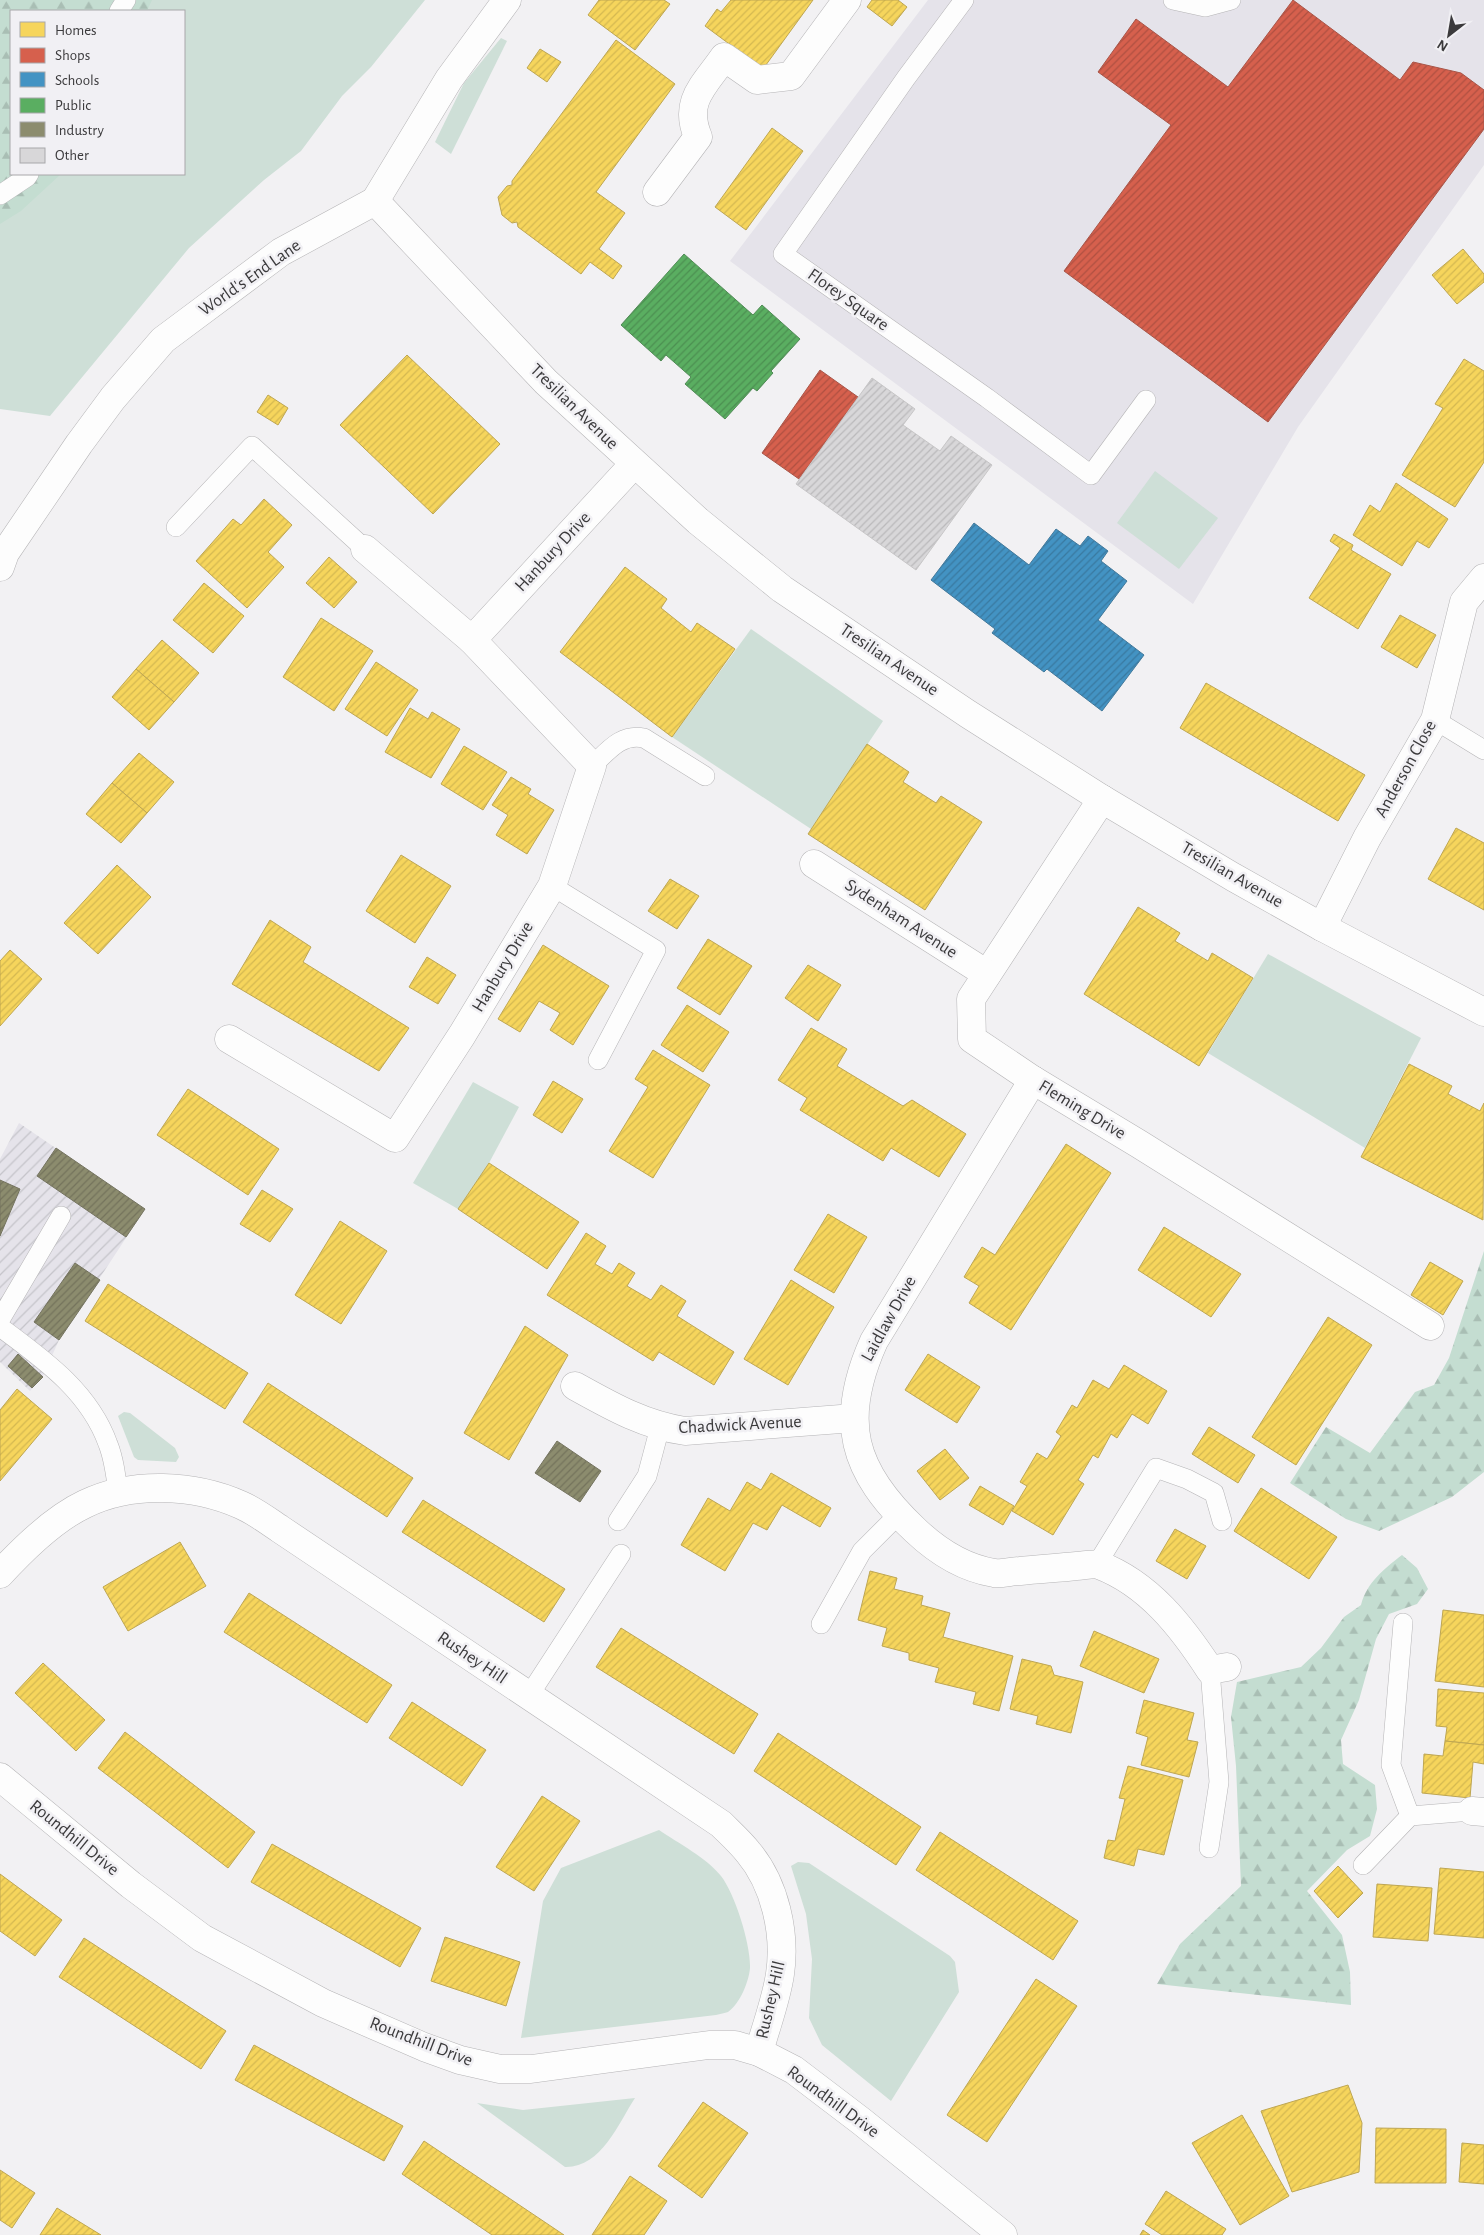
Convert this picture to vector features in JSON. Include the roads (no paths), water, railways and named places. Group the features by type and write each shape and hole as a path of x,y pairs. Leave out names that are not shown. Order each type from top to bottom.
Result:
{"street":[{"path":"375,201 448,79 507,0"},
{"path":"658,192 698,137 693,125 693,101 724,58 757,80 791,76 847,0"},
{"name":"Tresilian Avenue","path":"375,201 546,382 698,521 782,589 968,714 1102,799 1233,877 1322,927 1484,1012"},
{"name":"World's End Lane","path":"0,567 5,553 79,444 113,398 163,340 281,252 375,201"},
{"name":"Hanbury Drive","path":"472,640 634,464"},
{"path":"365,549 472,640 592,766"},
{"name":"Anderson Close","path":"1322,927 1367,838 1435,720 1464,602 1484,578"},
{"name":"Hanbury Drive","path":"230,1039 395,1138 462,1035 552,886 592,766"},
{"name":"Fleming Drive","path":"1102,799 971,999 972,1039 1033,1080 1430,1326"},
{"name":"Sydenham Avenue","path":"814,864 987,974"},
{"name":"Laidlaw Drive","path":"1033,1080 874,1340 861,1373 854,1418 860,1454 873,1484 898,1514 934,1548 964,1563 994,1573 1097,1564"},
{"name":"Chadwick Avenue","path":"574,1386 621,1412 660,1427 694,1431 854,1418"},
{"name":"Rushey Hill","path":"0,1574 42,1532 84,1504 118,1493 174,1488 214,1496 242,1505 289,1534 721,1824 748,1852 763,1876 773,1900 782,1934 780,1974 759,2052"},
{"path":"1097,1564 1132,1583 1159,1603 1192,1643 1219,1669"},
{"name":"Roundhill Drive","path":"0,1777 131,1884 202,1938 323,2003 424,2047 460,2060 500,2069 531,2069 709,2046 735,2045 759,2052 794,2070 862,2121 1003,2235"}],"lane":[{"name":"Florey Square","path":"964,0 906,78 783,254 987,398 1091,475 1146,400"},
{"path":"1173,0 1205,7 1232,0"},
{"path":"0,195 28,175"},
{"path":"176,527 252,446 365,549"},
{"path":"1435,720 1484,750"},
{"path":"592,766 615,745 626,738 636,736 644,738 705,776"},
{"path":"552,886 656,950 598,1060"},
{"path":"0,1320 61,1216"},
{"path":"0,1327 61,1374 86,1403 108,1443 118,1493"},
{"path":"618,1521 647,1476 660,1427"},
{"path":"1097,1564 1156,1468 1187,1478 1214,1493 1222,1521"},
{"path":"821,1624 862,1551 898,1514"},
{"path":"528,1696 621,1554"},
{"path":"1403,1623 1390,1765 1410,1816"},
{"path":"1209,1848 1219,1782 1219,1669"},
{"path":"1363,1866 1410,1816 1478,1812"}]}
